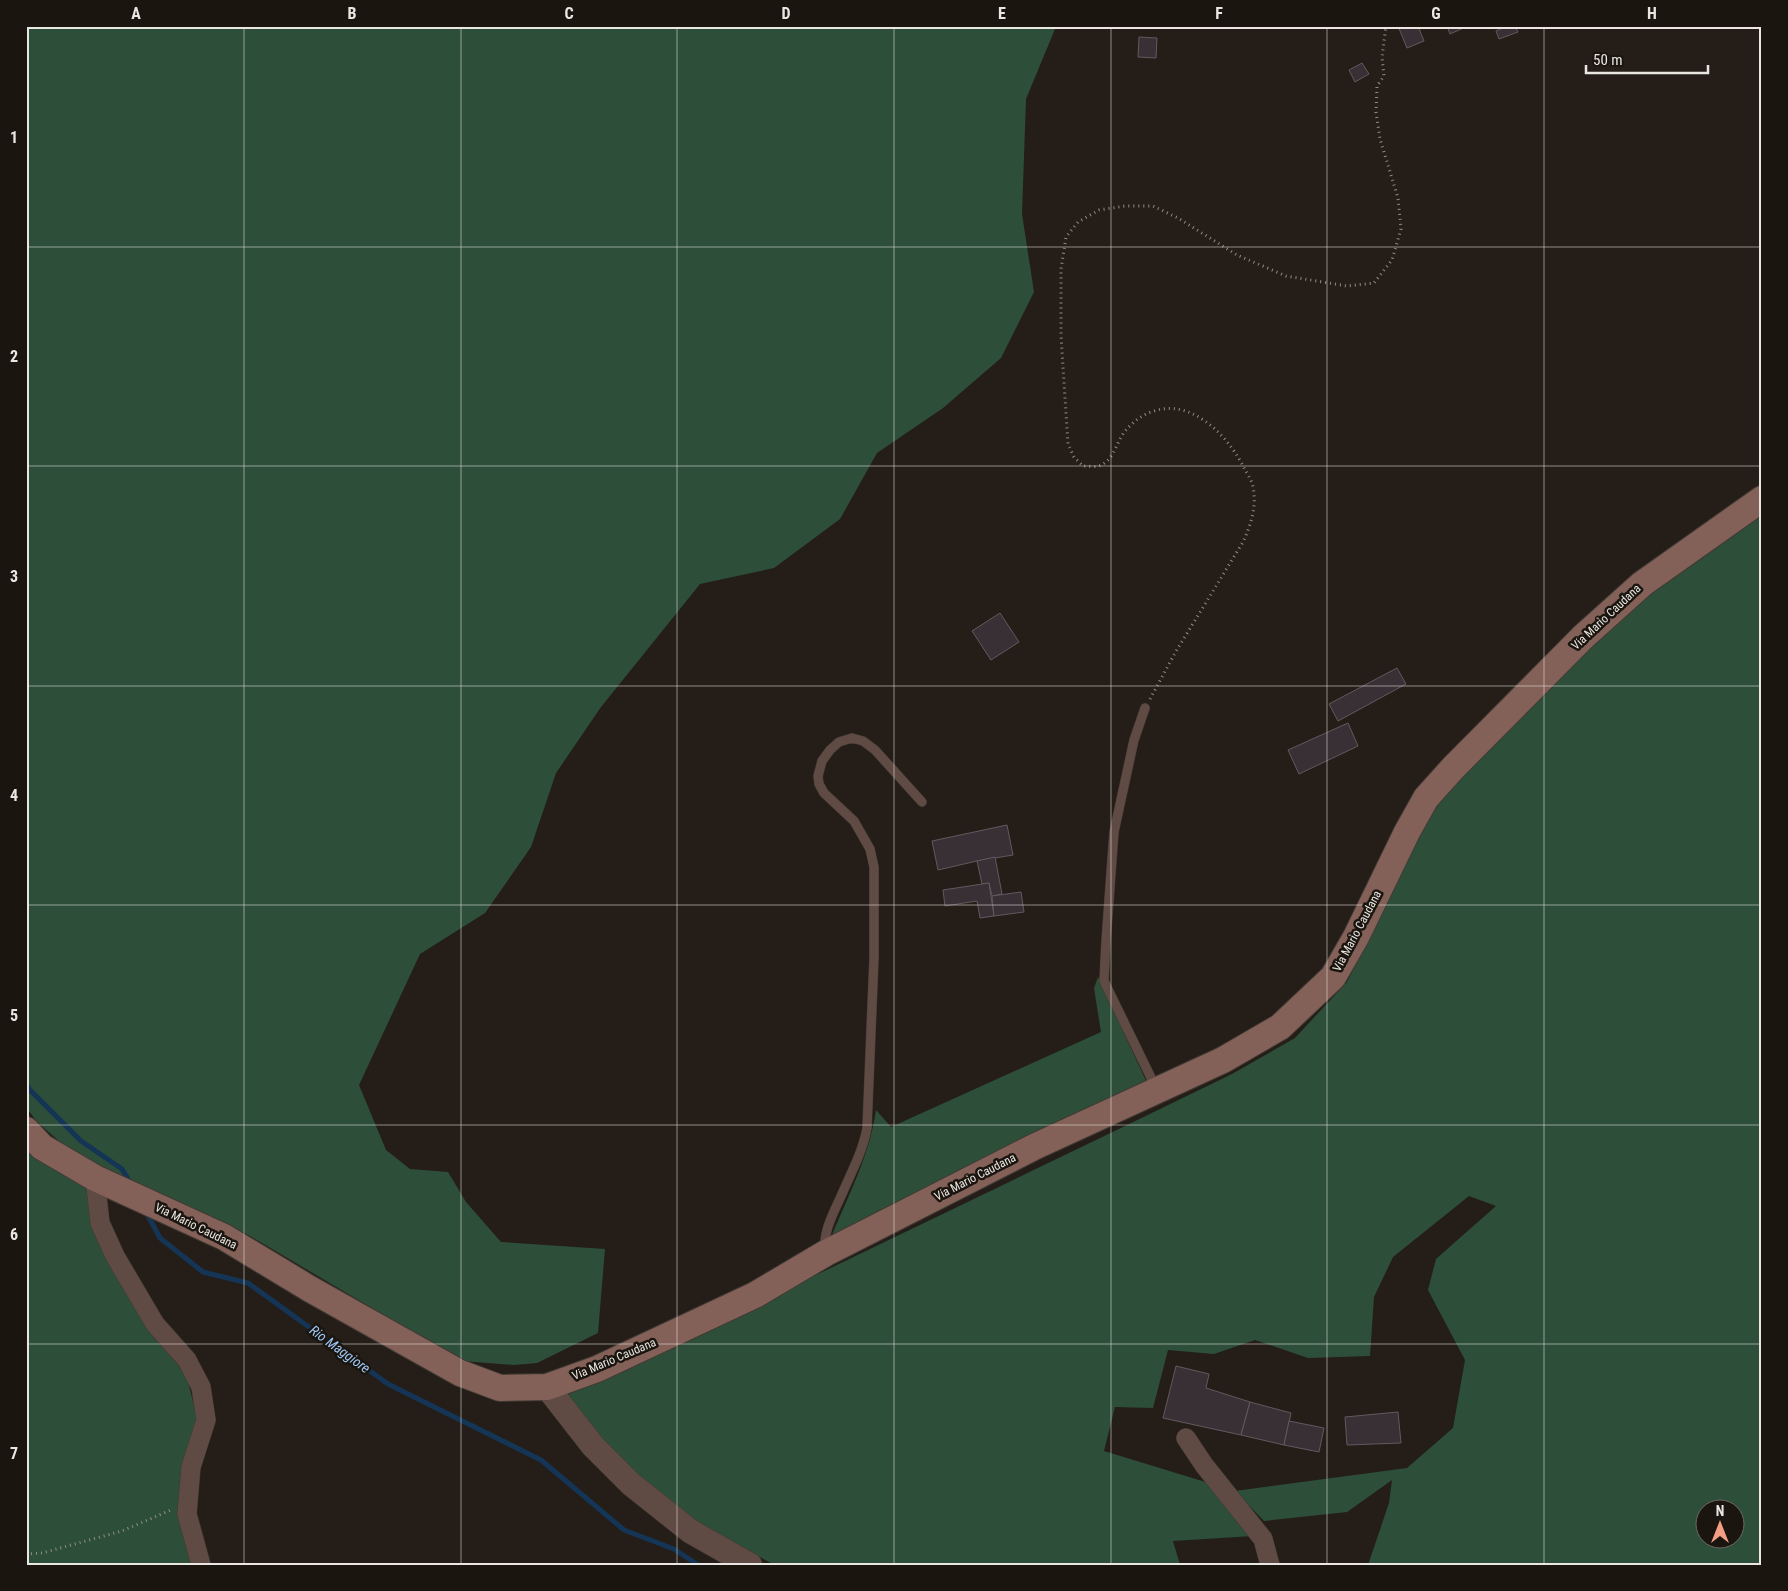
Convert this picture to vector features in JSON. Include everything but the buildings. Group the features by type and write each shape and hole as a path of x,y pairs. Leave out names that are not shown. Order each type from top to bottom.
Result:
{"main road":[{"name":"Via Mario Caudana","path":"26,1130 42,1147 95,1178 224,1237 310,1289 460,1373 500,1388 547,1386 597,1369 755,1294 826,1253 1036,1146 1223,1060 1280,1027 1333,977 1356,937 1407,832 1426,798 1453,768 1584,637 1642,584 1762,499"}],"street":[{"path":"95,1178 100,1223 115,1256 155,1324 187,1360 201,1387 206,1420 191,1467 186,1514 201,1565"},
{"path":"547,1386 593,1446 631,1484 690,1532 750,1565"},
{"path":"1186,1438 1214,1478 1263,1539 1270,1565"}],"lane":[{"path":"1145,708 1134,740 1114,832 1104,981 1157,1091"},
{"path":"826,1253 824,1245 831,1217 865,1139 867,1128 875,922 874,867 870,849 854,821 824,793 819,784 818,776 822,761 839,742 852,738 863,741 875,750 922,802"}],"path":[{"path":"1145,708 1175,653 1252,524 1255,507 1253,485 1241,460 1221,433 1199,417 1175,409 1155,410 1139,418 1125,431 1109,458 1099,466 1083,466 1074,457 1068,444 1061,336 1061,269 1066,237 1078,222 1100,210 1125,206 1153,206 1178,218 1237,255 1286,276 1347,286 1374,283 1392,260 1401,229 1398,198 1380,139 1376,112 1377,86 1384,76 1382,57 1386,26"},
{"path":"26,1554 42,1553 122,1531 172,1509 188,1495"}],"green space":[{"path":"26,26 1059,26 1055,29 1026,99 1022,214 1034,292 1001,358 943,408 877,453 840,519 774,568 700,584 601,707 556,773 531,847 485,913 420,954 359,1085 386,1150 410,1169 448,1172 466,1202 501,1242 605,1249 598,1333 537,1363 514,1365 462,1361 250,1236 89,1161 59,1141 37,1122 26,1107"},
{"path":"1762,512 1762,1565 1368,1565 1389,1503 1392,1480 1347,1512 1264,1521 1235,1491 1407,1468 1453,1428 1465,1360 1428,1290 1436,1259 1496,1206 1469,1196 1393,1257 1374,1297 1370,1356 1308,1358 1255,1340 1214,1354 1168,1350 1153,1408 1115,1407 1104,1451 1212,1484 1253,1536 1173,1541 1180,1565 775,1565 708,1530 641,1485 608,1451 565,1392 758,1303 1123,1127 1232,1074 1295,1038 1347,982 1436,804 1589,645 1646,592"},
{"path":"1098,977 1148,1085 832,1235 864,1158 876,1110 891,1127 1101,1032 1094,988"},
{"path":"26,1143 86,1183 91,1221 109,1262 128,1297 168,1348 188,1381 198,1422 184,1458 182,1518 193,1565 26,1565"}],"waterway":[{"name":"Rio Maggiore","path":"26,1084 81,1141 122,1169 130,1182"},
{"name":"Rio Maggiore","path":"146,1212 160,1238 203,1272 248,1283 388,1384 541,1460 624,1530 674,1549 698,1565"}]}
